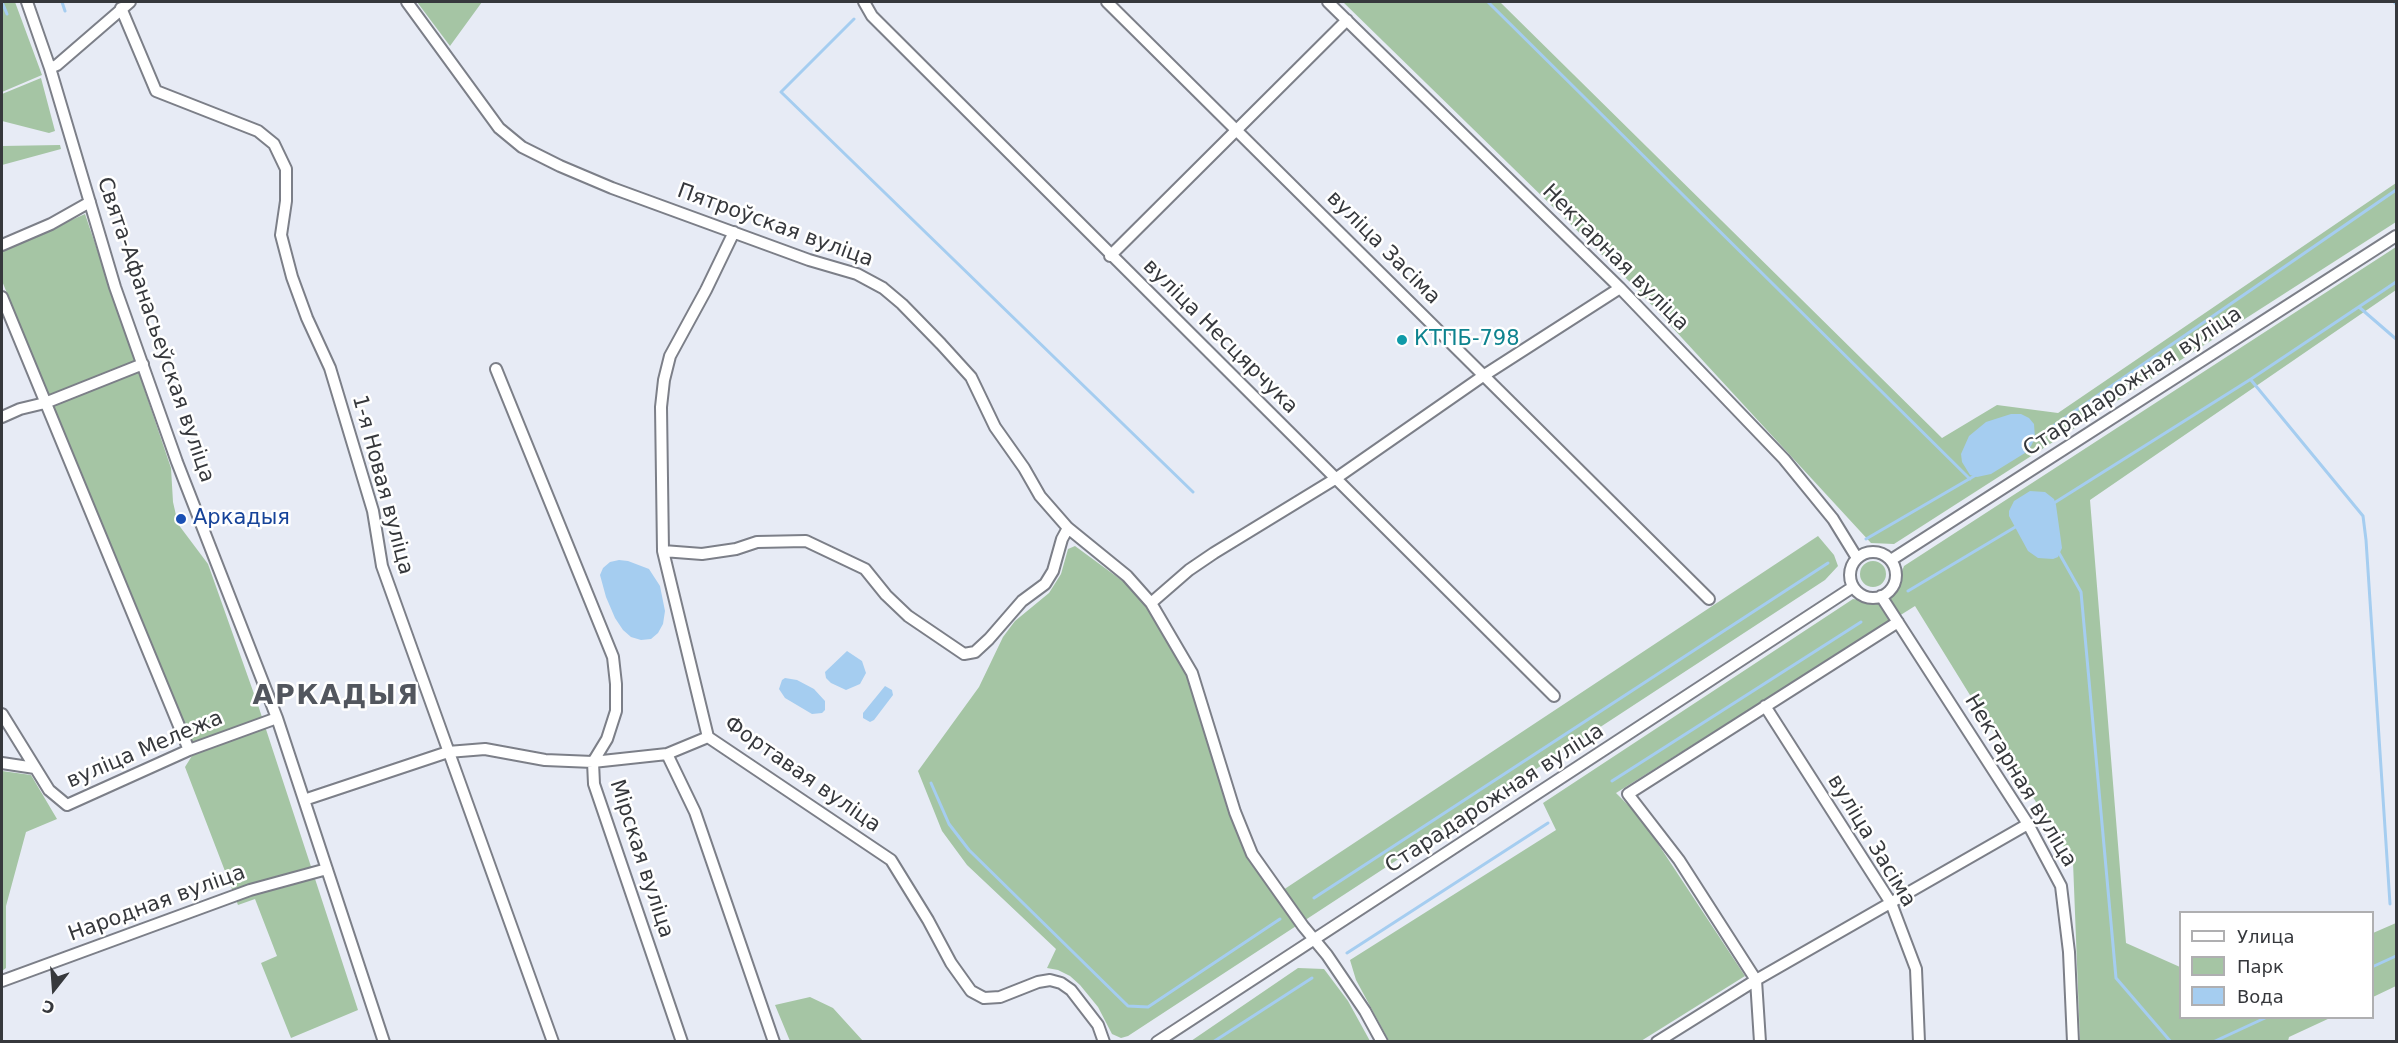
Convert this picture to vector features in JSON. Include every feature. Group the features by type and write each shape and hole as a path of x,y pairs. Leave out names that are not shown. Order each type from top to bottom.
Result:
{"street":[{"name":"Свята-Афанасьеўская вуліца","path":"27,2 50,68 115,287 197,513 277,718 384,1041"},
{"name":"Пятроўская вуліца","path":"407,2 500,128 522,147 612,188 809,260 857,274 883,288 902,304 972,377 995,427 1024,468 1040,496 1068,528 1127,576 1151,603 1192,673 1235,812 1252,854 1365,1011 1382,1041"},
{"name":"вуліца Несцярчука","path":"864,2 872,16 1110,256 1554,696"},
{"name":"вуліца Засіма","path":"1107,2 1709,599"},
{"name":"Нектарная вуліца","path":"1328,2 1620,288 1784,459 1833,519 1857,558"},
{"path":"50,68 57,65 125,5"},
{"name":"1-я Новая вуліца","path":"125,5 156,91 258,131 274,144 286,169 286,201 281,235 292,277 307,318 330,368 373,511 382,566 553,1041"},
{"path":"1110,256 1347,20"},
{"path":"2,245 51,224 90,202"},
{"name":"Фортавая вуліца","path":"734,232 670,357 664,380 661,407 663,551 708,737 891,860 951,963 970,991 984,998 1000,997 1038,982 1050,980 1061,983 1071,990 1098,1025 1104,1041"},
{"name":"Старадарожная вуліца","path":"1891,560 2397,236"},
{"path":"1151,603 1189,570 1214,553 1335,479 1483,376 1620,288"},
{"path":"2,297 189,750"},
{"path":"2,417 20,409 45,403 143,364"},
{"name":"Мірская вуліца","path":"496,369 613,657 616,711 607,739 593,762 594,784 682,1041"},
{"path":"663,551 702,554 735,549 757,542 807,541 865,569 886,595 908,616 964,654 975,652 1022,601 1045,584 1053,571 1068,528"},
{"path":"1871,552 1883,554 1891,560 1895,579 1890,590 1881,596 1868,597 1853,587 1850,570 1857,558 1871,552"},
{"name":"Старадарожная вуліца","path":"1157,1041 1853,587"},
{"name":"Нектарная вуліца","path":"1881,596 2028,824 2061,886 2069,952 2073,1041"},
{"path":"1760,1041 1756,980 1679,860 1628,794 1898,622"},
{"name":"вуліца Засіма","path":"1765,706 1891,903 1916,969 1918,1041"},
{"name":"вуліца Мележа","path":"2,714 49,790 68,805 189,750 277,718"},
{"path":"304,800 448,752 485,749 545,760 593,762 667,754 708,737"},
{"path":"667,754 695,813 774,1041"},
{"path":"2,763 35,768"},
{"path":"1657,1041 1756,980 2028,824"},
{"name":"Народная вуліца","path":"2,981 250,890 327,869"}],"green space":[{"path":"2,2 15,2 42,75 2,92"},
{"path":"417,2 482,2 450,46"},
{"path":"1343,2 1500,2 1942,438 1997,405 2058,413 2396,183 2396,222 1894,544 1871,543 1635,287"},
{"path":"41,78 55,131 49,133 2,121 2,94"},
{"path":"60,145 61,149 2,165 2,146"},
{"path":"85,214 171,468 173,502 178,524 208,564 259,708 358,1010 291,1038 261,963 277,956 255,899 238,905 185,767 195,751 2,281 2,251"},
{"path":"2396,247 2396,290 2090,500 2126,943 2179,967 2179,1019 2328,1019 2289,1037 2288,1041 2080,1041 2073,862 1915,606 1616,793 1641,818 1745,976 1641,1041 1389,1041 1356,980 1350,960 1556,830 1543,803 1853,599 1873,602 1895,590 1904,566"},
{"path":"1818,536 1834,555 1838,566 1825,580 1128,1036 1121,1038 1112,1034 1098,1007 1080,985 1070,976 1047,968 1056,949 967,865 942,831 918,771 979,687 1003,637 1015,621 1049,593 1061,574 1068,549 1075,546 1128,585 1161,625 1186,669 1227,808 1246,851 1274,896"},
{"path":"1873,561 1882,565 1886,574 1882,583 1873,587 1864,583 1860,574 1864,565"},
{"path":"2,771 31,775 57,819 26,832 6,906 6,968 2,971"},
{"path":"2396,923 2396,986 2374,997 2374,933"},
{"path":"1298,968 1324,969 1348,1001 1370,1041 1191,1041"},
{"path":"810,997 833,1008 863,1041 790,1041 775,1005"}],"water":[{"path":"2011,414 2021,414 2034,424 2035,438 2031,446 2025,453 1991,474 1977,477 1970,475 1962,462 1961,454 1969,436 1986,422"},
{"path":"2030,491 2045,492 2054,499 2062,548 2058,557 2053,559 2038,558 2028,551 2009,516 2014,501"},
{"path":"619,560 649,569 660,586 665,611 663,624 651,639 641,640 631,637 623,630 606,597 600,575 603,568 610,562"},
{"path":"847,651 862,661 866,673 860,684 846,690 831,683 826,678 825,672"},
{"path":"785,678 797,680 814,689 825,701 825,710 822,713 812,714 785,698 779,689"},
{"path":"885,686 892,690 893,695 870,722 863,718 863,713"}],"waterway":[{"path":"2,2 7,14"},
{"path":"62,2 65,11"},
{"path":"1488,2 1970,479"},
{"path":"854,19 781,92 1193,492"},
{"path":"2033,440 2396,190"},
{"path":"2054,503 2251,379 2396,282"},
{"path":"2359,307 2396,339"},
{"path":"2251,380 2363,516 2390,904"},
{"path":"1866,539 1976,475"},
{"path":"1908,591 2017,526"},
{"path":"2059,553 2081,592 2116,978 2171,1042"},
{"path":"1314,898 1828,563"},
{"path":"1612,781 1861,622"},
{"path":"931,783 949,824 969,850 1128,1006 1148,1007 1280,919"},
{"path":"1347,953 1548,823"},
{"path":"2374,966 2396,956"},
{"path":"1213,1042 1312,978"},
{"path":"2213,1042 2263,1019"}],"place":[{"name":"КТПБ-798","path":"1402,340"},
{"name":"Аркадыя","path":"181,519"}],"district":[{"name":"АРКАДЫЯ","path":"336,697"}]}
